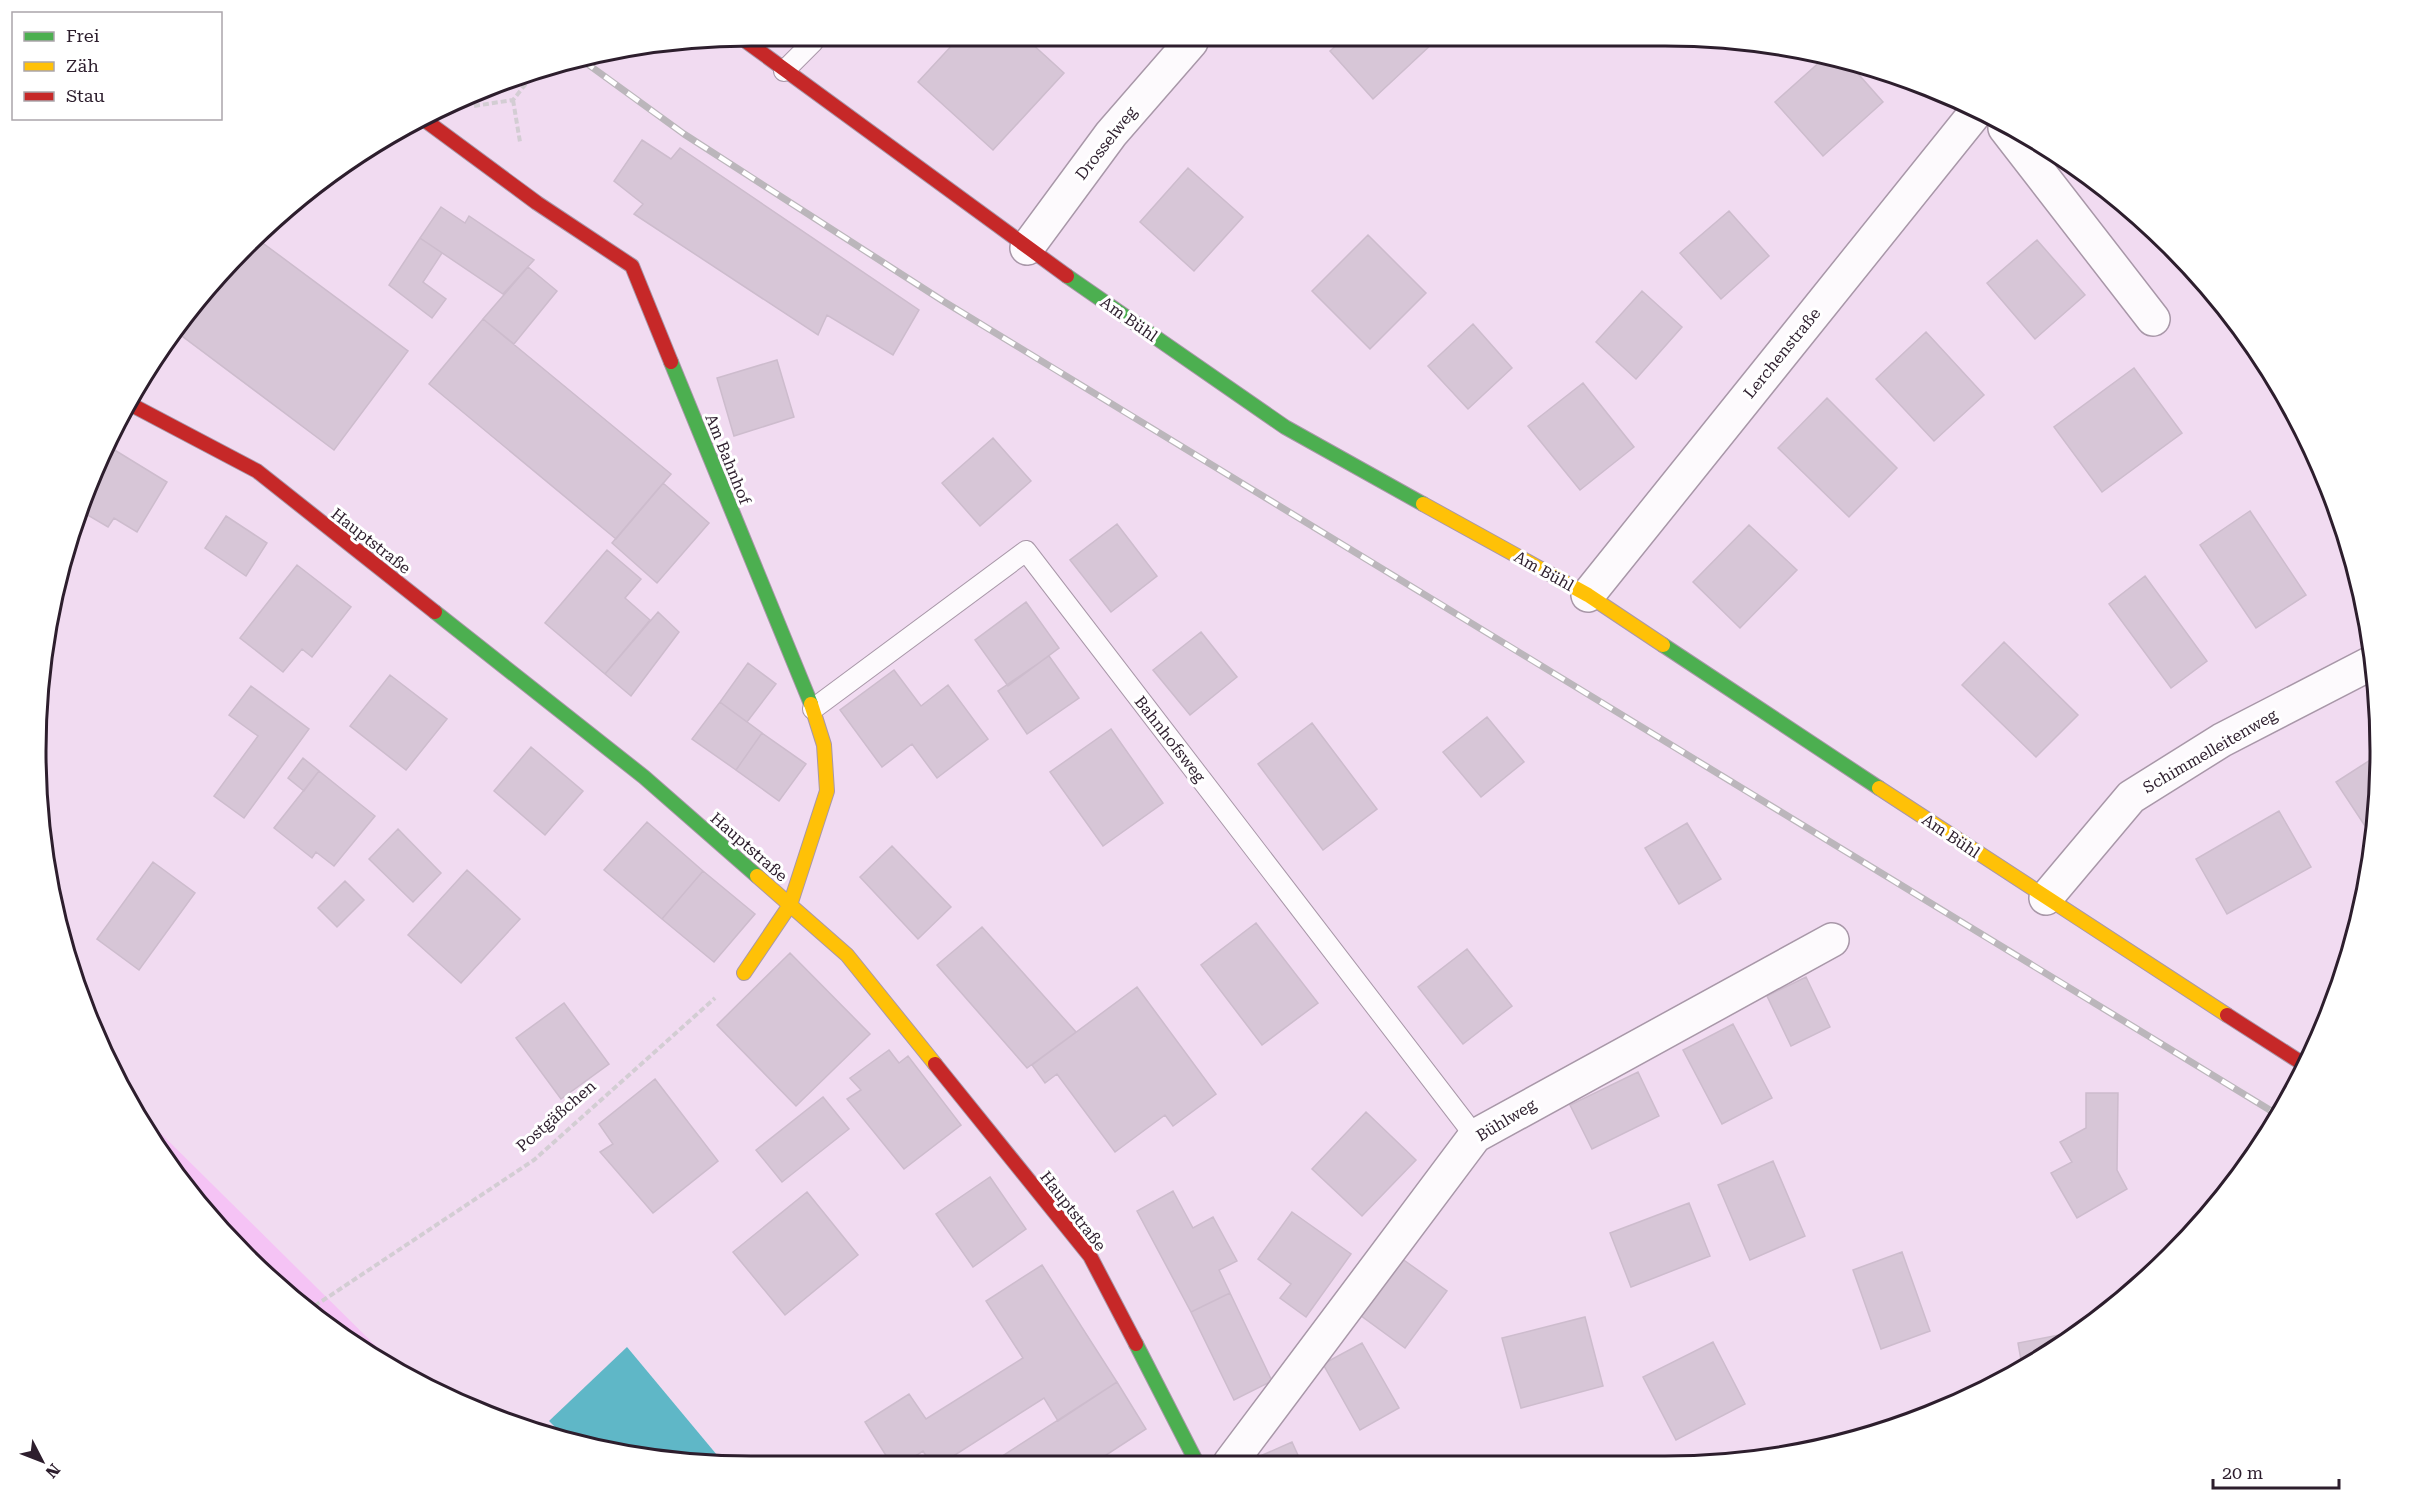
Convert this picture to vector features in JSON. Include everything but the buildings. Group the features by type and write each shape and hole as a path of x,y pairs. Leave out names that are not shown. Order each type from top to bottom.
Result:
{"street":[{"name":"Am Bühl","path":"752,46 1027,248 1285,427 1588,595 2046,898 2299,1061"},
{"name":"Drosselweg","path":"1027,248 1111,134 1188,46"},
{"name":"Lerchenstraße","path":"1588,595 1972,117"},
{"name":"Am Bahnhof","path":"430,124 537,203 632,266 813,709 824,745 827,791 790,905"},
{"path":"2013,138 2153,319"},
{"name":"Hauptstraße","path":"136,407 256,471 644,777 847,955 1090,1256 1193,1456"},
{"name":"Schimmelleitenweg","path":"2046,898 2131,797 2222,740 2365,666"},
{"path":"744,973 790,905"},
{"name":"Bühlweg","path":"1235,1456 1475,1136 1832,940"}],"lane":[{"path":"784,70 809,46"},
{"name":"Bahnhofsweg","path":"813,709 1026,551 1475,1136"}],"path":[{"path":"477,107 513,100 526,84"},
{"path":"513,100 520,144"},
{"name":"Postgäßchen","path":"316,1306 534,1160 744,973"}],"shaded area":[{"path":"157,1129 380,1351 322,1311 253,1250 192,1181"}],"water":[{"path":"627,1347 717,1455 614,1443 556,1428 549,1421"}],"railway":[{"path":"590,66 684,134 943,301 2272,1111"}],"traffic: fast":[{"path":"1067,276 1285,427 1423,504"},
{"path":"671,362 811,704"},
{"path":"435,612 644,777 757,876"},
{"path":"1663,645 1879,788"},
{"path":"1136,1344 1193,1456"}],"traffic: slow":[{"path":"1423,504 1588,595 1663,645"},
{"path":"744,973 790,905 827,791 824,745 811,704"},
{"path":"1879,788 2227,1015"},
{"path":"757,876 847,955 935,1064"}],"traffic: jam":[{"path":"752,46 1067,276"},
{"path":"430,124 537,203 632,266 671,362"},
{"path":"136,407 257,471 435,612"},
{"path":"2227,1015 2299,1061"},
{"path":"935,1064 1090,1256 1136,1344"}]}
